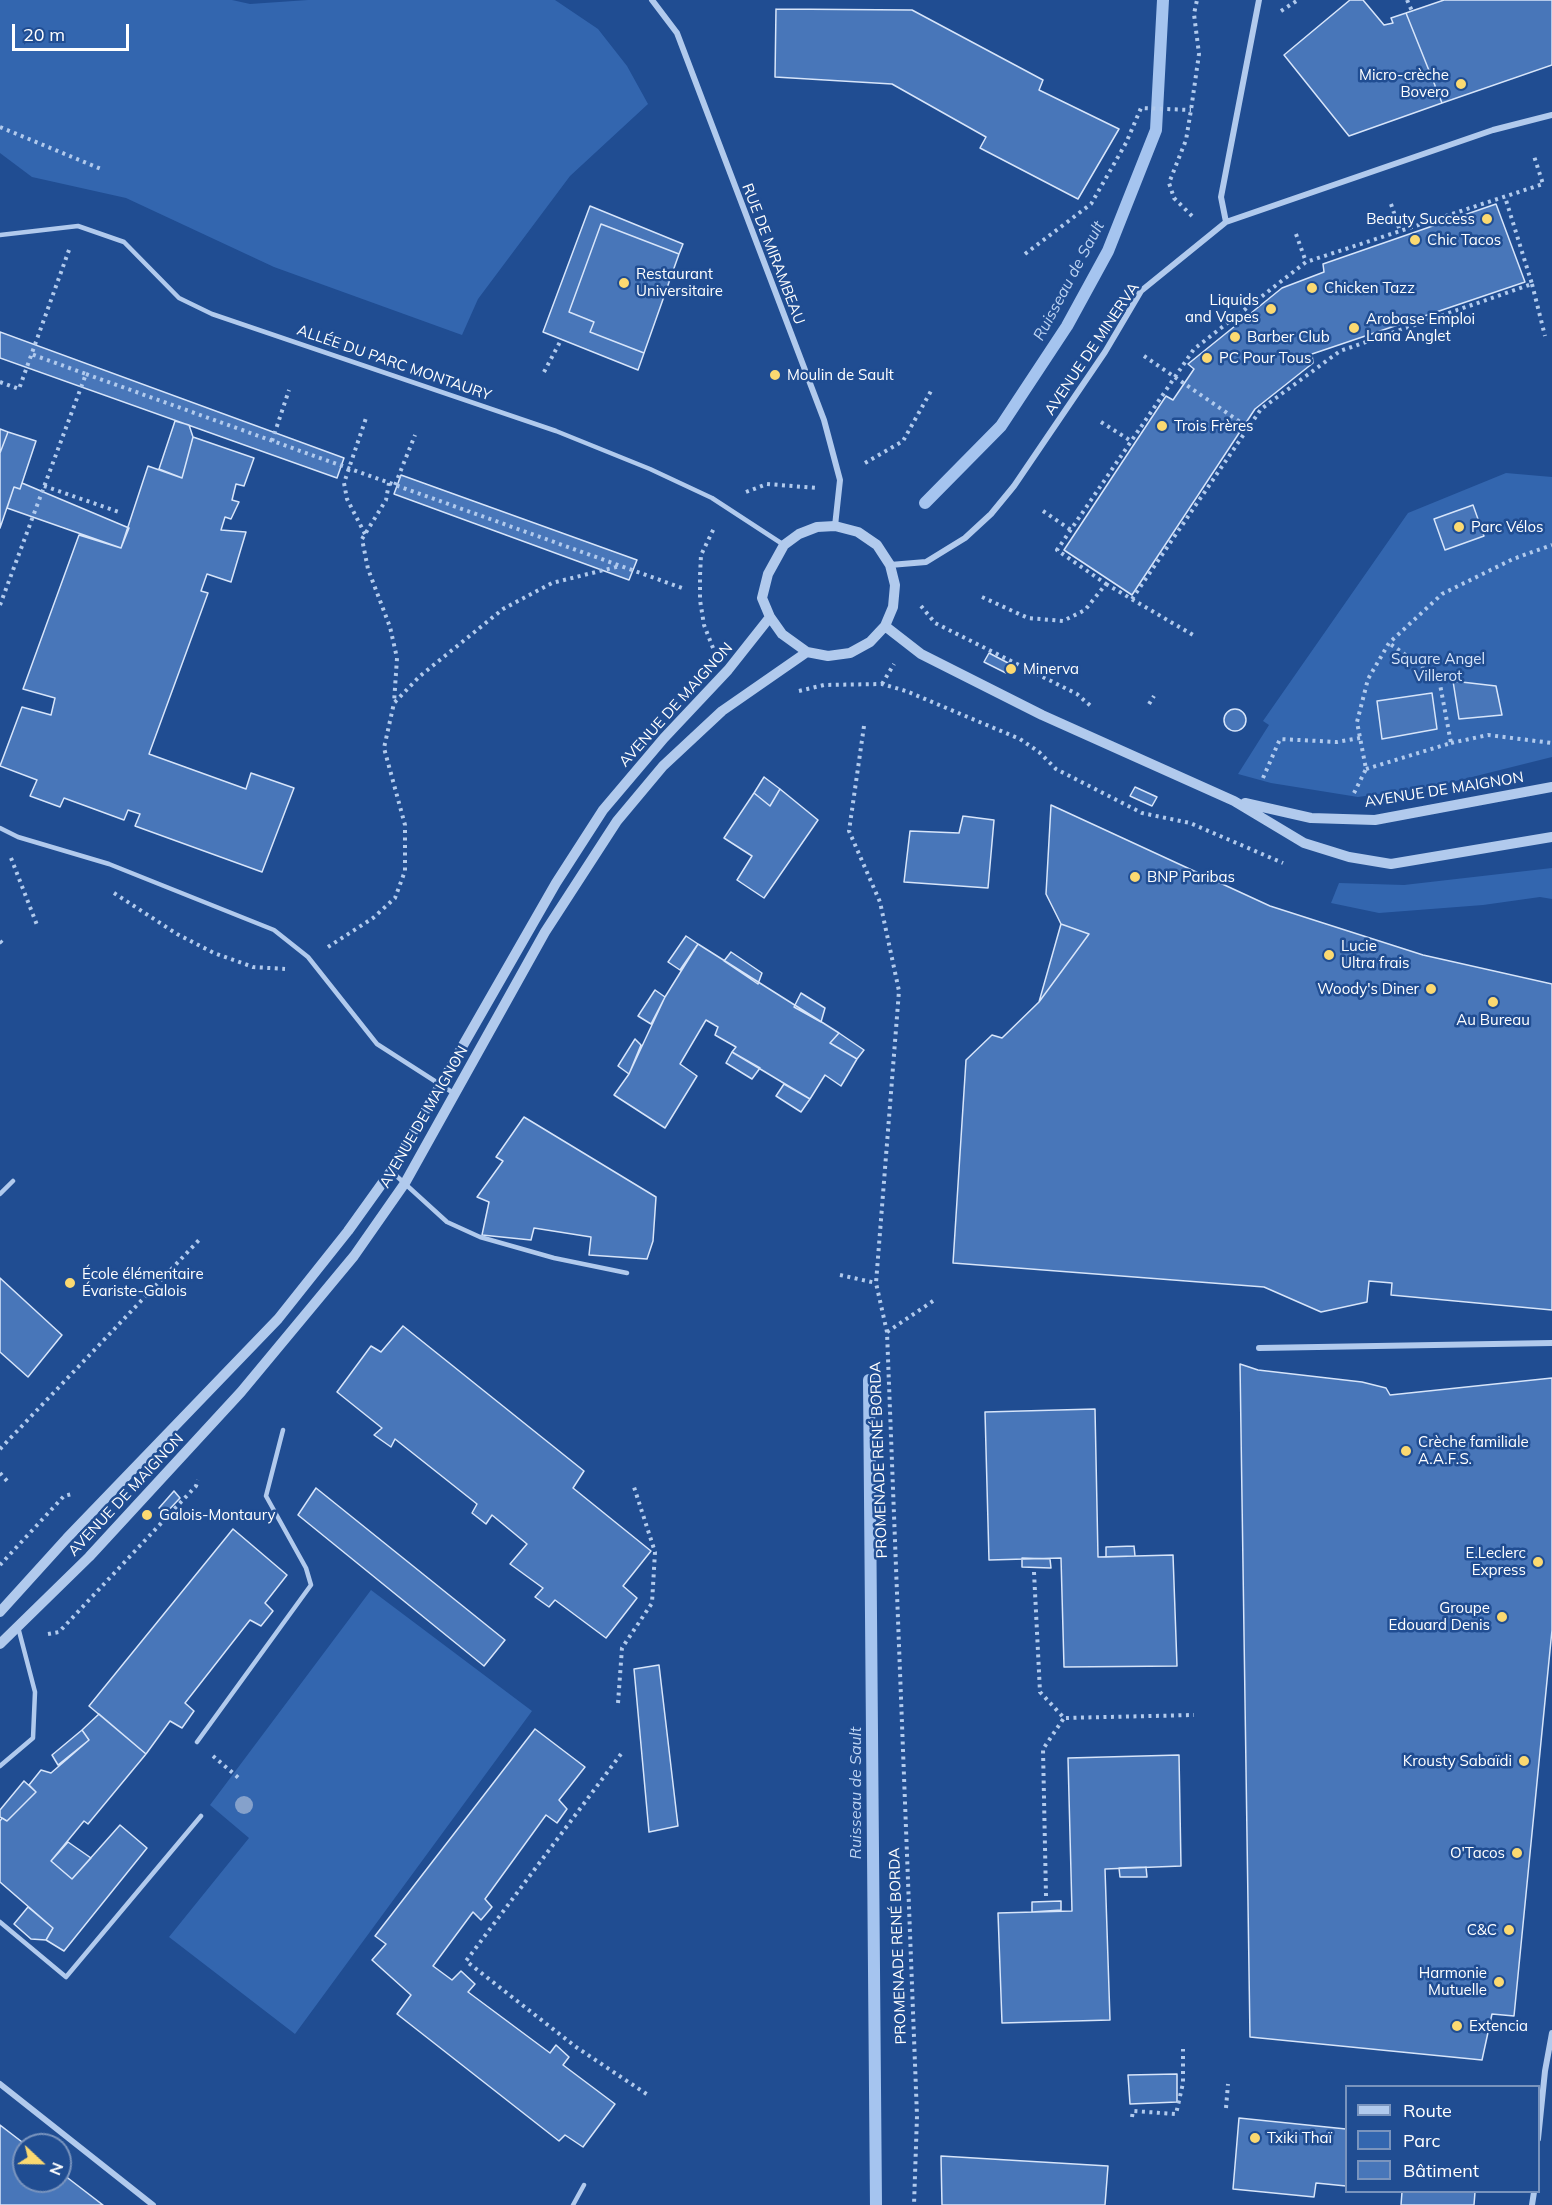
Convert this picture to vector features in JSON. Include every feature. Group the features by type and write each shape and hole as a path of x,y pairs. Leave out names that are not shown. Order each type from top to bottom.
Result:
{"street":[{"name":"RUE DE MIRAMBEAU","path":"652,0 677,33 824,420 840,480 835,526"},
{"path":"1226,222 1221,197 1259,0"},
{"name":"AVENUE DE MINERVA","path":"890,565 926,562 965,538 991,514 1014,486 1106,352 1141,291 1226,222 1493,130 1552,116"},
{"path":"835,526 858,532 876,545 890,565 895,585 893,607 885,626 870,642 850,653 828,656 807,652 782,634 770,617 762,598 768,574 784,545 808,531 835,526"},
{"name":"AVENUE DE MAIGNON","path":"0,1612 67,1538 278,1319 348,1231 391,1171 556,883 603,810 664,738 728,670 770,617"},
{"name":"AVENUE DE MAIGNON","path":"885,626 921,654 1042,715 1234,801 1304,843 1349,857 1391,864 1552,837"},
{"name":"AVENUE DE MAIGNON","path":"0,1644 90,1557 241,1392 354,1256 405,1183 457,1095 545,932 617,821 663,766 722,711 807,652"},
{"name":"AVENUE DE MAIGNON","path":"1234,801 1311,818 1375,820 1552,787"},
{"path":"1259,1348 1552,1343"},
{"path":"1540,2128 1545,2071 1552,2033"},
{"path":"0,2084 153,2205"}],"lane":[{"name":"ALLÉE DU PARC MONTAURY","path":"0,235 78,226 124,242 179,298 212,314 556,431 712,498 784,545"},
{"path":"1,829 18,837 109,864 274,930 308,957 377,1044 457,1095"},
{"path":"391,1171 447,1222 480,1237 554,1258 627,1273"},
{"path":"0,1194 13,1181"},
{"path":"196,1742 311,1585 306,1568 266,1496 283,1430"},
{"path":"0,1766 33,1737 35,1692 18,1627"},
{"path":"0,1922 66,1977 201,1816"},
{"path":"573,2205 584,2186"}],"path":[{"path":"1192,216 1174,198 1169,183 1186,140 1191,110 1199,54 1194,14 1197,0"},
{"path":"1407,0 1412,11"},
{"path":"1025,254 1091,204 1126,143 1141,108 1191,110"},
{"path":"0,127 101,169"},
{"path":"1193,635 1106,584 1057,550 1174,376 1194,350 1306,261 1543,184 1534,156"},
{"path":"1505,197 1532,284 1545,336"},
{"path":"1391,204 1400,231"},
{"path":"1296,234 1306,261"},
{"path":"0,382 19,389 69,248"},
{"path":"1132,600 1261,409 1340,351 1532,284"},
{"path":"544,372 561,339"},
{"path":"31,354 685,589"},
{"path":"1144,356 1249,428"},
{"path":"0,604 86,374"},
{"path":"272,441 289,390"},
{"path":"865,463 903,441 931,391"},
{"path":"365,534 347,499 344,483 366,418"},
{"path":"1101,422 1131,441"},
{"path":"395,485 415,435"},
{"path":"327,947 373,918 395,898 405,871 405,825 384,748 394,703 397,658 390,627 368,569 362,539 386,500 389,483"},
{"path":"738,495 767,484 806,488"},
{"path":"44,486 119,512"},
{"path":"1042,511 1071,530"},
{"path":"714,652 704,625 700,600 700,576 701,555 718,522"},
{"path":"1353,792 1366,770 1357,722 1368,679 1389,643 1442,594 1513,559 1552,545"},
{"path":"394,703 420,676 503,609 552,583 620,566"},
{"path":"982,597 1028,618 1063,621 1085,610 1106,584"},
{"path":"921,601 921,608 935,623 1077,694 1100,714"},
{"path":"1389,643 1439,679 1451,743"},
{"path":"794,692 824,685 882,684 906,691 1020,739 1039,752 1056,769 1142,813 1190,823 1288,866"},
{"path":"1149,704 1154,696"},
{"name":"PROMENADE RENÉ BORDA","path":"864,726 849,831 880,902 899,991 876,1283 887,1332 917,2116 914,2205"},
{"path":"1366,770 1451,743 1488,735 1552,743"},
{"path":"1263,778 1280,739 1337,742 1360,738"},
{"path":"1,829 37,925"},
{"path":"108,889 177,934 214,953 254,967 286,969"},
{"path":"0,1449 201,1238"},
{"path":"840,1275 876,1283"},
{"path":"887,1332 933,1301"},
{"path":"0,1473 8,1482"},
{"path":"618,1703 622,1648 652,1603 655,1551 633,1484"},
{"path":"0,1565 64,1496 81,1492"},
{"path":"1034,1572 1040,1692 1064,1718 1194,1715"},
{"path":"1046,1896 1043,1749 1064,1718"},
{"path":"196,1742 241,1780"},
{"path":"621,1754 466,1961 576,2047 648,2095"},
{"path":"1132,2117 1133,2111 1176,2114 1183,2083 1183,2049"},
{"path":"1226,2108 1228,2084"}],"green space":[{"path":"0,0 232,0 250,4 308,0 555,0 598,29 627,66 648,104 570,176 478,299 462,335 274,267 126,198 32,177 0,153"},
{"name":"Square Angel Villerot","path":"1506,473 1552,477 1552,757 1440,785 1358,797 1271,783 1238,774 1269,725 1263,721 1408,513"},
{"path":"1552,868 1552,899 1540,897 1483,905 1379,913 1331,903 1339,883 1404,885"},
{"path":"371,1590 532,1711 295,2034 169,1937 249,1838 210,1805"}],"building":[{"path":"1350,0 1363,0 1384,25 1393,23 1391,18 1406,13 1442,103 1349,136 1284,55"},
{"path":"1444,0 1552,0 1552,65 1442,103 1406,13"},
{"path":"776,9 912,10 1043,80 1039,90 1119,129 1078,199 980,148 986,137 892,84 775,77"},
{"path":"1496,204 1525,282 1312,354 1313,363 1255,409 1132,595 1064,550 1166,396 1173,400 1194,369 1188,364 1282,288 1324,272 1323,264"},
{"path":"590,206 683,244 679,254 601,224 569,312 594,322 590,332 644,353 638,370 543,332"},
{"name":"Restaurant Universitaire","path":"601,224 679,254 644,353 590,332 594,322 569,312"},
{"path":"0,332 344,458 337,478 0,358"},
{"path":"175,421 189,425 193,437 182,478 159,469"},
{"path":"0,429 8,432 0,453"},
{"path":"8,432 36,441 20,489 14,487 0,528 0,453"},
{"path":"193,437 254,458 244,486 236,484 232,500 239,502 231,519 225,517 221,530 246,532 231,582 207,574 201,591 208,593 149,754 246,789 251,773 294,788 262,872 135,826 140,814 128,810 124,820 64,798 60,807 30,796 37,780 0,766 22,707 51,715 55,698 23,689 79,535 121,548 148,466 182,478"},
{"path":"401,475 637,560 629,580 394,494"},
{"path":"22,483 129,528 121,548 7,508 14,487 20,489"},
{"name":"Parc Vélos","path":"1473,505 1484,536 1445,550 1434,519"},
{"path":"989,653 1010,664 1006,673 984,662"},
{"path":"1453,681 1496,686 1502,715 1459,719"},
{"path":"1432,693 1437,729 1382,739 1377,701"},
{"path":"1235,709 1243,712 1246,720 1243,728 1235,731 1227,728 1224,720 1227,712"},
{"path":"764,777 780,789 770,806 754,793"},
{"path":"1135,787 1157,797 1152,806 1130,796"},
{"path":"780,789 818,820 764,898 737,880 752,856 724,838 754,793 770,806"},
{"path":"1051,805 1270,906 1423,955 1552,984 1552,1310 1391,1295 1392,1283 1369,1281 1367,1302 1321,1312 1264,1287 953,1263 966,1060 992,1035 1002,1038 1039,1002 1089,934 1061,924 1046,894"},
{"path":"963,816 994,820 988,888 904,882 910,831 959,833"},
{"path":"1061,924 1089,934 1039,1002"},
{"path":"686,936 698,944 680,970 668,962"},
{"path":"698,944 839,1033 830,1043 857,1059 841,1086 825,1075 810,1099 732,1052 736,1047 715,1035 718,1027 706,1020 680,1064 697,1076 665,1128 614,1095 629,1074 665,997"},
{"path":"731,952 762,973 758,984 724,961"},
{"path":"655,990 665,997 651,1024 638,1016"},
{"path":"801,993 825,1008 821,1022 794,1007"},
{"path":"839,1033 864,1050 857,1059 830,1043"},
{"path":"635,1039 641,1045 629,1074 618,1066"},
{"path":"732,1052 760,1068 752,1079 726,1063"},
{"path":"784,1084 810,1099 801,1112 776,1096"},
{"path":"524,1117 656,1197 653,1241 647,1259 589,1255 591,1237 534,1228 531,1240 482,1235 489,1202 477,1197 503,1161 496,1157"},
{"path":"0,1278 62,1335 28,1377 0,1352"},
{"path":"403,1326 584,1471 573,1488 651,1551 623,1586 637,1598 606,1638 555,1600 549,1607 535,1597 543,1588 510,1564 527,1544 492,1515 486,1524 472,1513 477,1504 395,1439 391,1447 374,1435 382,1428 337,1392 371,1346 381,1352"},
{"path":"1240,1364 1258,1370 1362,1382 1386,1388 1390,1395 1552,1378 1552,1630 1514,2016 1492,2014 1482,2060 1250,2037"},
{"path":"1095,1409 1098,1557 1173,1555 1177,1666 1064,1667 1061,1558 989,1560 985,1412"},
{"path":"316,1488 505,1640 484,1666 298,1515"},
{"path":"174,1491 180,1498 165,1514 159,1508"},
{"path":"233,1529 287,1575 265,1603 273,1611 261,1626 250,1620 185,1703 194,1711 182,1728 170,1721 146,1754 89,1706"},
{"path":"1134,1546 1135,1556 1106,1557 1106,1547"},
{"path":"1022,1558 1050,1559 1051,1568 1022,1567"},
{"path":"659,1665 678,1826 649,1832 634,1669"},
{"path":"99,1714 146,1754 88,1824 84,1821 51,1861 72,1879 120,1825 147,1848 64,1951 46,1940 53,1928 0,1882 0,1821 2,1818 7,1821 36,1792 29,1785 41,1770 51,1773 89,1740 82,1730"},
{"path":"535,1729 585,1767 559,1800 567,1809 557,1823 546,1815 485,1899 492,1907 481,1920 473,1912 433,1966 452,1980 461,1971 475,1984 468,1992 550,2053 556,2045 569,2057 563,2065 615,2104 583,2147 565,2135 559,2141 397,2014 411,1995 372,1960 386,1944 375,1936"},
{"path":"82,1730 89,1740 58,1765 52,1755"},
{"path":"1179,1755 1181,1866 1105,1869 1110,2020 1002,2023 998,1913 1072,1911 1068,1758"},
{"path":"24,1781 36,1792 7,1821 0,1817 0,1810"},
{"path":"68,1842 91,1858 72,1879 51,1861"},
{"path":"1146,1867 1147,1877 1120,1877 1119,1868"},
{"path":"1061,1901 1061,1910 1032,1912 1032,1902"},
{"path":"28,1907 53,1928 46,1940 31,1939 14,1924"},
{"path":"1177,2074 1177,2102 1130,2104 1128,2075"},
{"path":"1239,2118 1345,2129 1345,2186 1316,2183 1314,2197 1233,2189"},
{"path":"0,2125 12,2134 12,2193 72,2193 72,2181 103,2205 0,2205"},
{"path":"941,2156 1108,2166 1105,2205 942,2205"},
{"path":"1402,2193 1475,2193 1474,2205 1401,2205"}],"waterway":[{"name":"Ruisseau de Sault","path":"925,503 1001,426 1067,326 1108,251 1156,130 1163,0"},
{"name":"Ruisseau de Sault","path":"869,1380 876,2205"}],"place":[{"name":"Micro-crèche Bovero","path":"1461,84"},
{"name":"Beauty Success","path":"1487,219"},
{"name":"Chic Tacos","path":"1415,240"},
{"name":"Restaurant Universitaire","path":"624,283"},
{"name":"Chicken Tazz","path":"1312,288"},
{"name":"Liquids and Vapes","path":"1271,309"},
{"name":"Arobase Emploi Lana Anglet","path":"1354,328"},
{"name":"Barber Club","path":"1235,337"},
{"name":"PC Pour Tous","path":"1207,358"},
{"name":"Moulin de Sault","path":"775,375"},
{"name":"Trois Frères","path":"1162,426"},
{"name":"Parc Vélos","path":"1459,527"},
{"name":"Minerva","path":"1011,669"},
{"name":"BNP Paribas","path":"1135,877"},
{"name":"Lucie Ultra frais","path":"1329,955"},
{"name":"Woody's Diner","path":"1431,989"},
{"name":"Au Bureau","path":"1493,1002"},
{"name":"École élémentaire Évariste-Galois","path":"70,1283"},
{"name":"Crèche familiale A.A.F.S.","path":"1406,1451"},
{"name":"Galois-Montaury","path":"147,1515"},
{"name":"E.Leclerc Express","path":"1538,1562"},
{"name":"Groupe Edouard Denis","path":"1502,1617"},
{"name":"Krousty Sabaïdi","path":"1524,1761"},
{"name":"O'Tacos","path":"1517,1853"},
{"name":"C&C","path":"1509,1930"},
{"name":"Harmonie Mutuelle","path":"1499,1982"},
{"name":"Extencia","path":"1457,2026"},
{"name":"Txiki Thaï","path":"1255,2138"}]}
